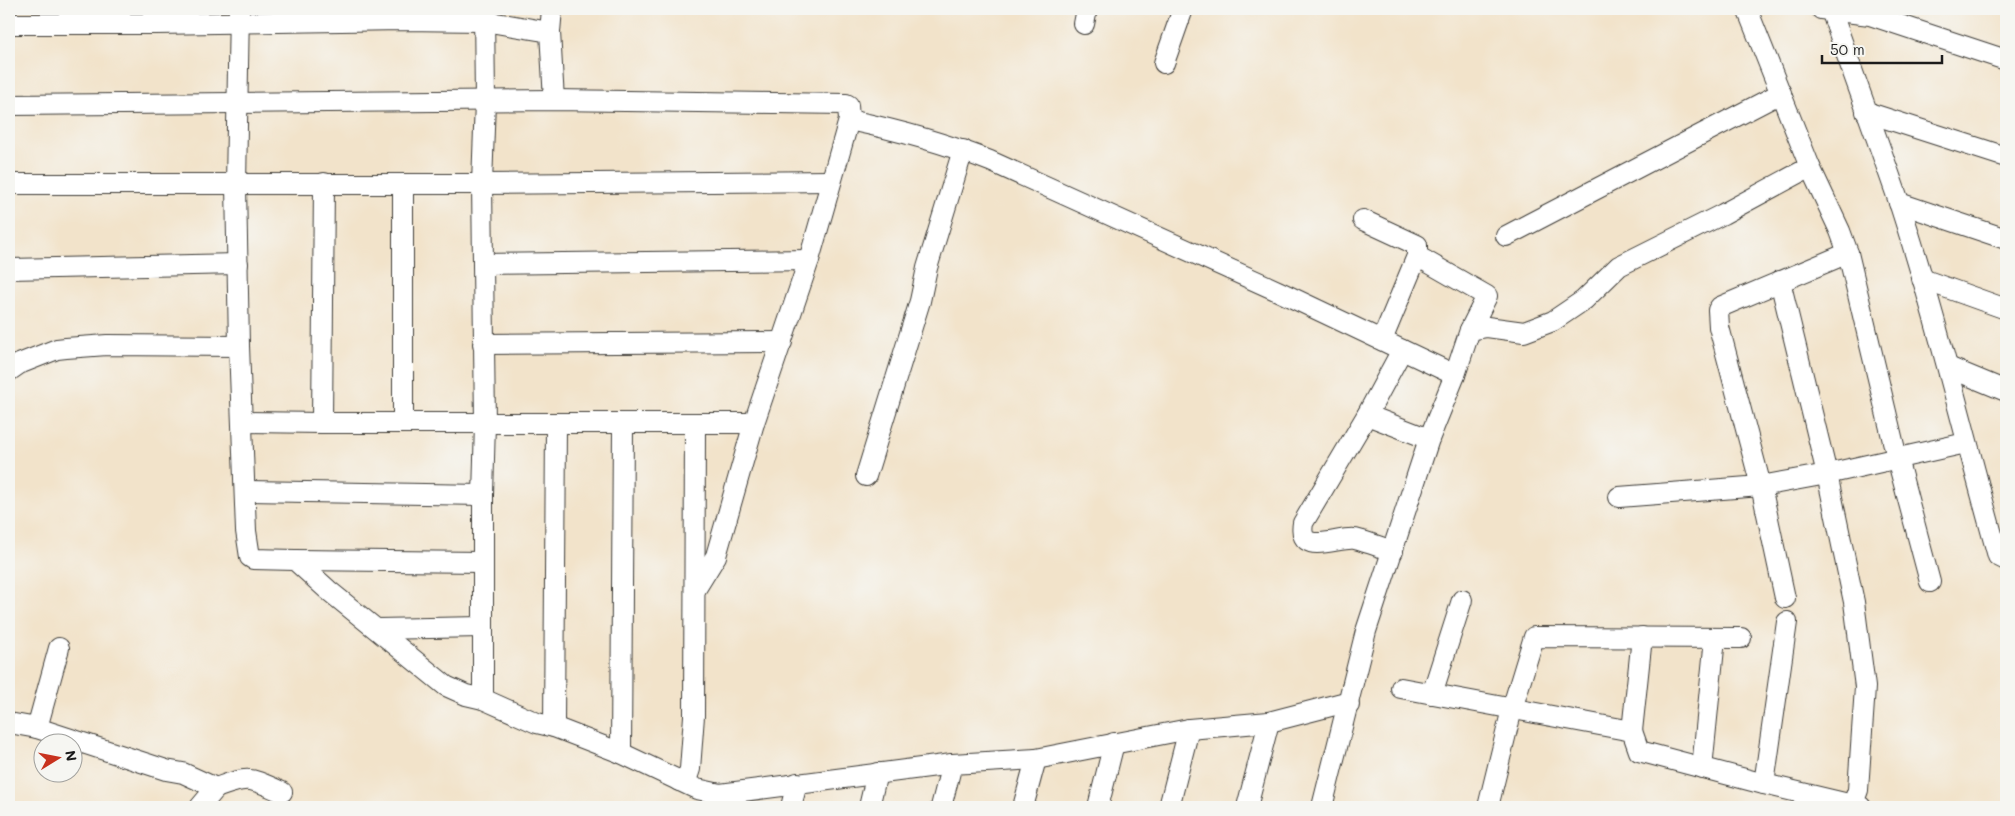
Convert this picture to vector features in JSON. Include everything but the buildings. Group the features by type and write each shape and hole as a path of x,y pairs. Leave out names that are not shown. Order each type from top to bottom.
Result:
{"street":[{"path":"552,9 550,32 554,100"},
{"path":"1164,63 1183,9"},
{"path":"1747,9 1810,166 1848,253 1897,458 1930,582"},
{"path":"2006,60 1871,12 1826,9 1899,203 1948,367 1966,443 1998,556 2006,560"},
{"path":"9,24 156,16 484,15 550,32"},
{"path":"483,699 482,627 485,423 482,184 484,15"},
{"path":"239,16 236,185 239,346 248,556 253,559 483,562"},
{"path":"1506,236 1781,93"},
{"path":"9,105 554,100 846,104 849,107 849,120 808,260 754,423 716,556 695,590"},
{"path":"1866,112 2006,157"},
{"path":"849,120 887,128 963,150 1271,288 1455,374"},
{"path":"866,476 920,301 927,268 963,150"},
{"path":"1470,330 1487,327 1524,332 1553,321 1584,300 1619,266 1723,214 1810,166"},
{"path":"9,184 236,185 831,181"},
{"path":"322,423 324,183"},
{"path":"403,184 403,423"},
{"path":"1899,203 2006,238"},
{"path":"1363,220 1417,245 1417,256 1382,340"},
{"path":"1785,598 1761,486 1719,327 1718,310 1720,307 1848,253"},
{"path":"1322,807 1366,631 1429,439 1470,330 1487,296 1417,256"},
{"path":"483,264 808,260"},
{"path":"10,269 238,264"},
{"path":"1922,279 2006,309"},
{"path":"1642,638 1632,731 1639,751 1857,806 1865,687 1854,602 1827,474 1780,281"},
{"path":"483,344 782,342"},
{"path":"9,371 19,364 56,349 107,345 239,346"},
{"path":"1393,551 1354,539 1334,543 1311,542 1304,537 1302,528 1303,522 1368,415 1402,350"},
{"path":"1948,367 2006,391"},
{"path":"1368,415 1429,439"},
{"path":"242,422 754,423"},
{"path":"554,728 556,424"},
{"path":"621,753 623,424"},
{"path":"679,781 688,775 691,762 694,716 695,424"},
{"path":"1619,497 1761,486 1827,474 1966,443"},
{"path":"245,491 483,495"},
{"path":"295,560 328,590 446,686 466,695 483,699 537,723 621,753 719,801 797,784 878,773 952,764 1036,759 1188,729 1269,722 1346,702 1349,705"},
{"path":"1432,694 1462,600"},
{"path":"1764,784 1787,622"},
{"path":"377,629 482,627"},
{"path":"1488,807 1512,709 1534,637 1741,638"},
{"path":"1702,768 1715,638"},
{"path":"37,728 59,648"},
{"path":"1401,688 1632,731"},
{"path":"1247,807 1269,722"},
{"path":"9,723 37,728 183,773 216,788"},
{"path":"1169,807 1188,729"},
{"path":"1098,807 1114,743"},
{"path":"1023,807 1036,759"},
{"path":"942,807 952,764"},
{"path":"869,807 878,773"},
{"path":"200,807 216,788 239,779 253,779 282,792"},
{"path":"791,807 797,784"}]}
